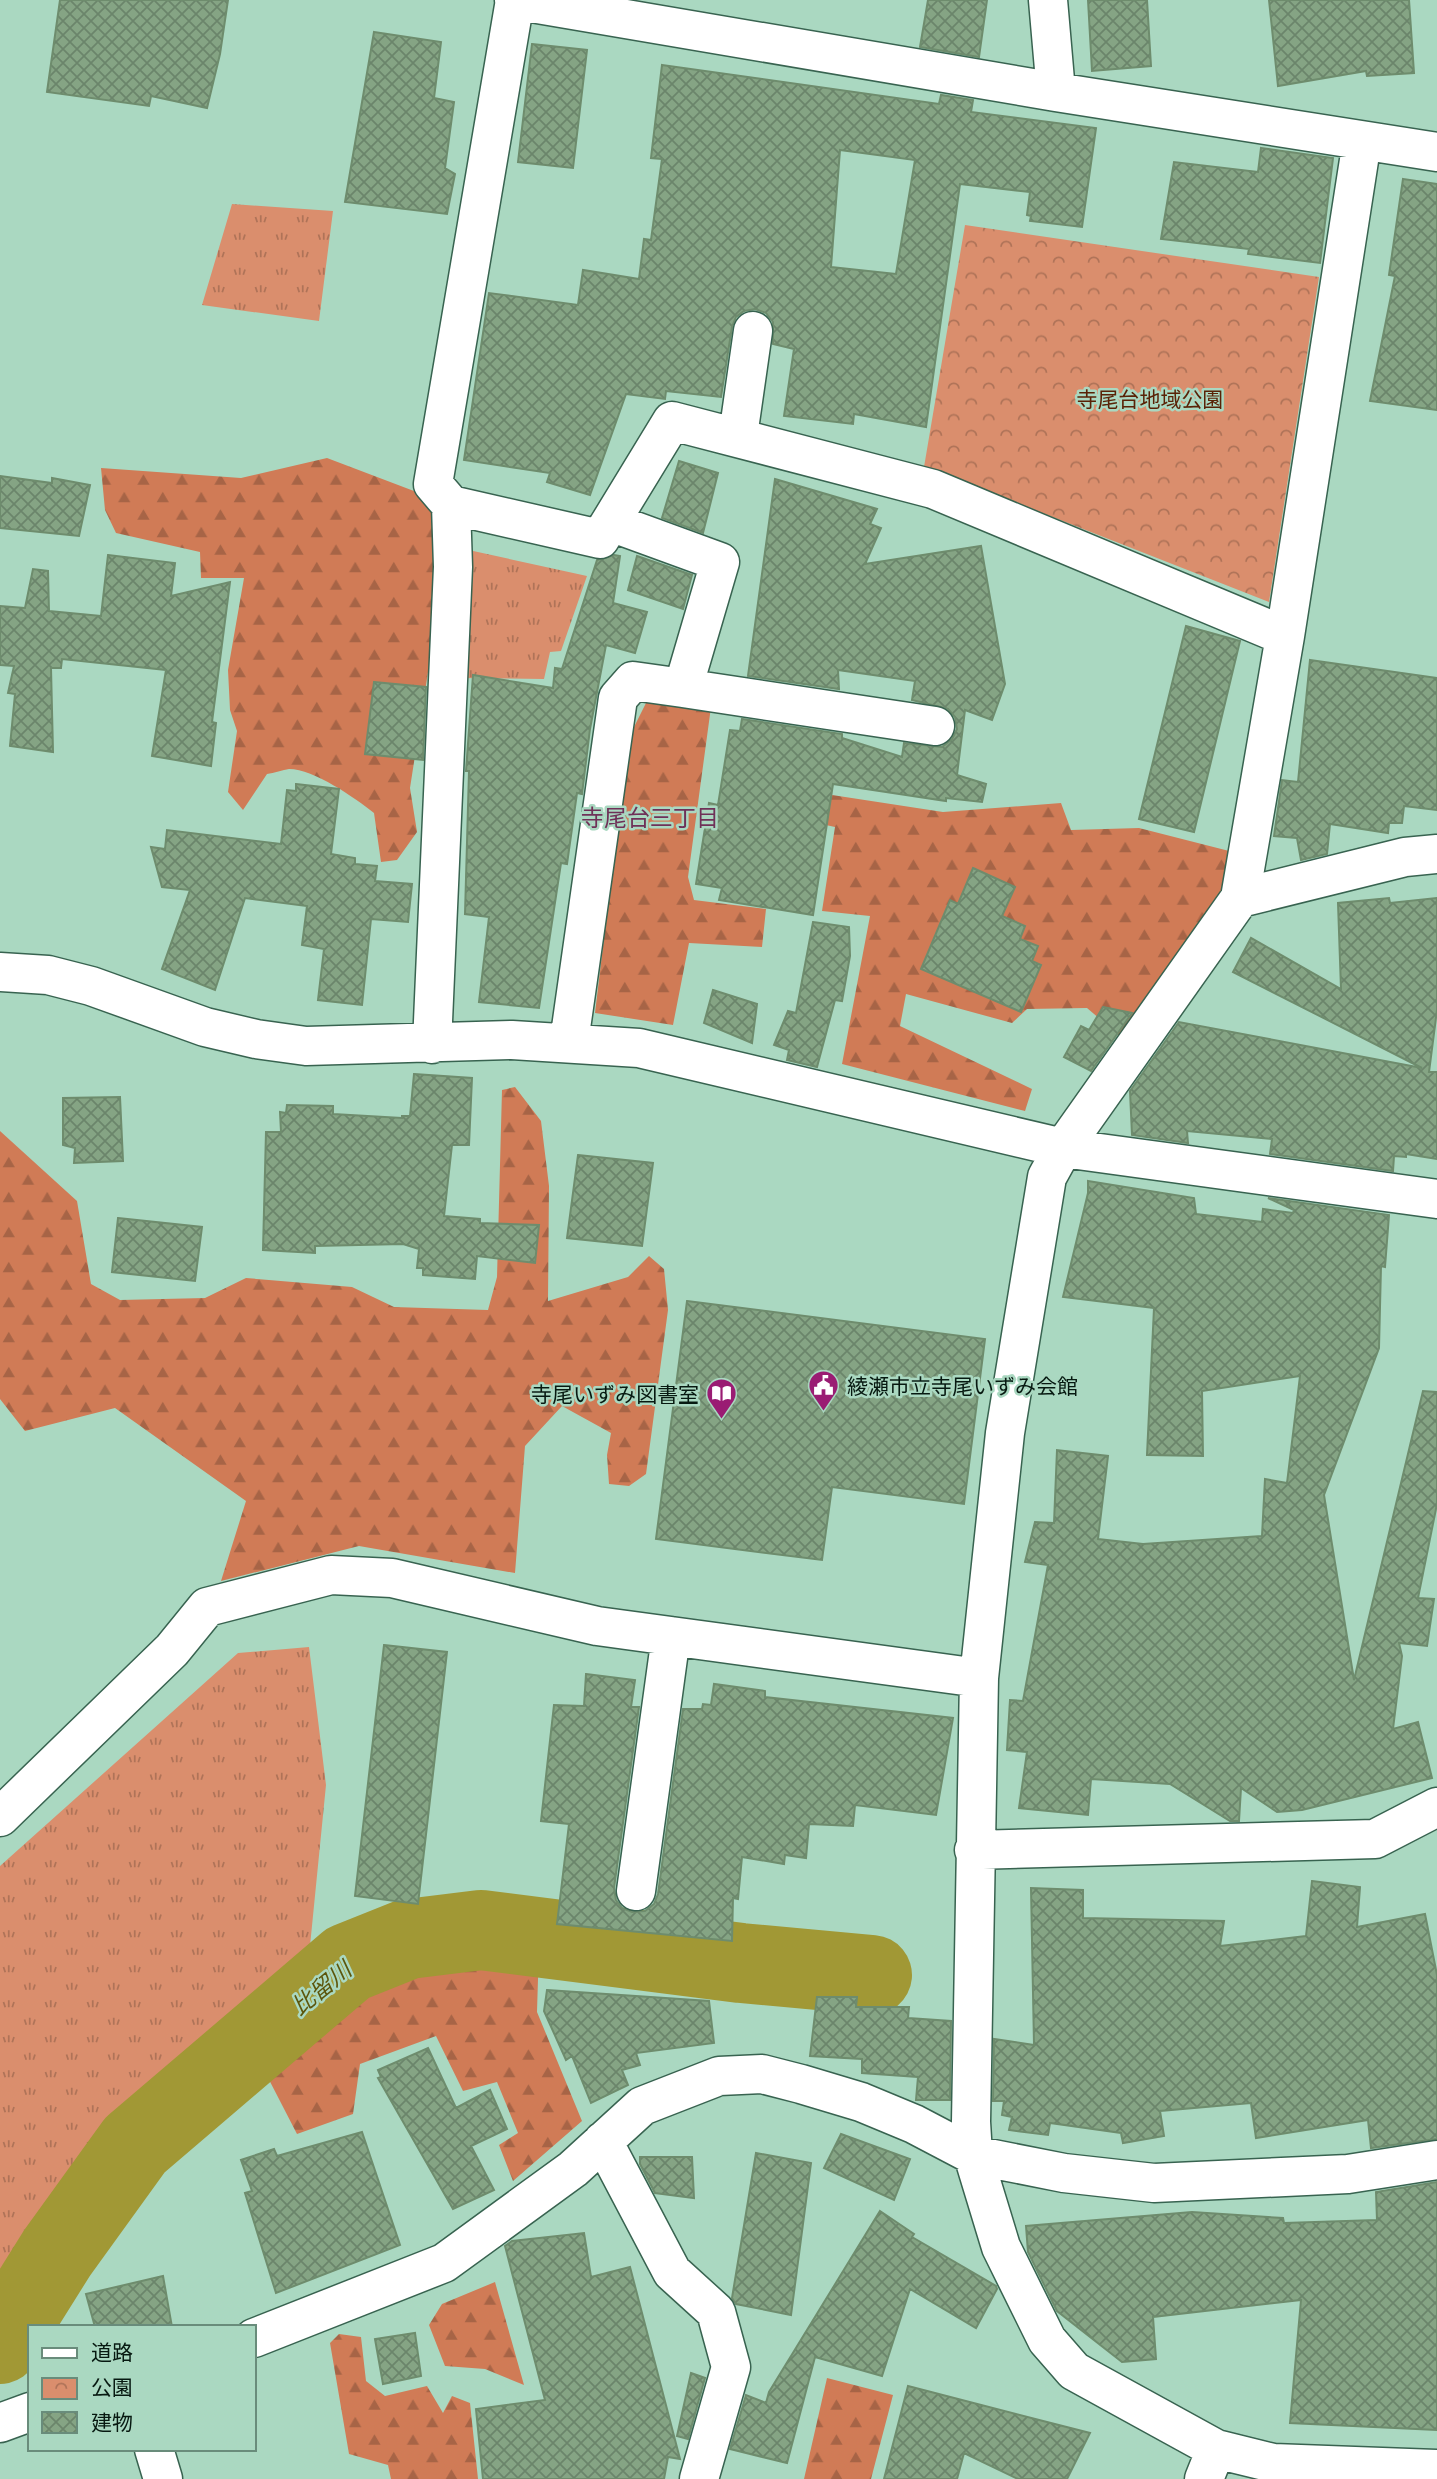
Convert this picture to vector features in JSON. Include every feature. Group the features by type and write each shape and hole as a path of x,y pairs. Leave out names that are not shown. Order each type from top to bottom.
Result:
{"street":[{"path":"1285,636 933,489 738,436 672,421 613,523 600,539 451,505 433,484 514,0 1056,92 1437,152"},
{"path":"1048,0 1056,92"},
{"path":"1362,141 1285,636 1240,898 1063,1148 1047,1177 1010,1406 979,1678 974,1850 973,2155 1001,2247 1047,2340 1074,2371 1210,2464 1273,2463 1437,2469"},
{"path":"738,436 753,331"},
{"path":"432,1044 453,567 451,505"},
{"path":"613,523 720,562 682,688"},
{"path":"569,1042 618,698 633,681 935,726"},
{"path":"1240,898 1405,857 1437,854"},
{"path":"0,972 48,975 91,986 205,1027 256,1040 306,1046 512,1040 639,1048 1063,1148 1437,1199"},
{"path":"0,1817 172,1650 207,1607 331,1575 392,1578 597,1626 979,1678"},
{"path":"636,1891 671,1636"},
{"path":"974,1850 1375,1839 1437,1807"},
{"path":"256,2337 444,2263 573,2169 642,2106 719,2076 762,2074 861,2102 915,2124 973,2155 1064,2172 1154,2183 1348,2174 1437,2160"},
{"path":"603,2141 672,2272 716,2312 731,2367 699,2479"},
{"path":"0,2423 28,2413"},
{"path":"155,2451 163,2479"}],"green space":[{"path":"232,204 333,211 319,321 202,305"},
{"name":"寺尾台地域公園","path":"965,225 1319,277 1269,602 938,472 923,473"},
{"path":"327,458 435,499 440,595 410,788 417,832 397,860 381,862 374,813 345,792 299,770 289,769 267,774 243,810 228,792 237,731 230,710 228,670 244,578 201,578 200,552 116,533 105,510 101,468 241,478"},
{"path":"464,549 587,576 561,651 550,652 544,679 456,678"},
{"path":"649,697 711,707 688,877 694,900 766,909 762,947 689,943 673,1025 595,1013 628,739"},
{"path":"806,791 943,812 1061,803 1071,830 1139,828 1237,853 1226,893 1121,1037 1087,1008 1027,1009 1012,1023 906,994 900,1026 1032,1089 1025,1111 842,1064 870,916 822,911 835,827 803,820"},
{"path":"515,1087 541,1121 549,1186 548,1301 628,1277 649,1256 664,1269 668,1310 646,1474 629,1486 609,1484 607,1455 611,1433 562,1406 525,1446 515,1573 359,1546 221,1581 246,1501 115,1408 25,1431 0,1399 0,1131 77,1201 91,1284 120,1300 205,1298 246,1278 352,1287 394,1307 488,1310 497,1277 502,1090"},
{"path":"309,1647 326,1785 309,1956 244,2040 127,2135 0,2320 0,1866 238,1653"},
{"path":"480,1939 539,1946 537,2012 582,2121 513,2181 499,2145 518,2133 497,2082 463,2091 436,2036 360,2064 353,2114 297,2134 264,2070 348,1975 407,1949"},
{"path":"495,2282 524,2385 485,2369 445,2366 429,2325 442,2304"},
{"path":"339,2334 361,2337 366,2381 385,2396 427,2386 443,2413 452,2396 470,2403 478,2479 391,2479 388,2465 349,2454 330,2343"},
{"path":"827,2378 893,2395 871,2479 804,2479"}],"building":[{"path":"60,0 228,0 220,54 207,108 151,96 149,106 47,92"},
{"path":"928,0 987,0 979,57 920,47"},
{"path":"1088,0 1147,0 1151,66 1092,71"},
{"path":"1269,0 1409,0 1414,73 1367,76 1366,71 1278,86"},
{"path":"374,32 441,42 434,98 454,102 445,168 455,174 447,214 345,202"},
{"path":"532,44 587,50 573,168 518,162"},
{"path":"662,65 939,104 941,95 973,100 971,112 1096,128 1082,227 1030,221 1031,216 1027,215 1030,192 960,184 926,427 854,414 853,424 784,416 794,349 773,344 773,322 766,313 755,309 744,311 736,317 732,327 721,397 666,391 665,399 626,394 590,495 547,482 550,473 464,460 489,293 578,305 583,270 639,279 644,239 651,240 662,159 651,158","holes":["840,150 915,160 896,274 831,267"]},
{"path":"1261,148 1333,158 1320,263 1248,254 1249,249 1161,239 1174,162 1258,172"},
{"path":"1403,179 1437,184 1437,410 1370,401 1395,276 1389,275"},
{"path":"679,461 718,473 703,533 662,518"},
{"path":"0,476 52,483 52,478 90,485 79,536 0,528"},
{"path":"775,479 877,509 870,524 881,528 865,564 981,546 1005,684 992,720 965,710 957,775 986,784 982,802 946,798 946,801 833,784 813,915 719,900 722,888 696,884 709,803 718,805 730,730 740,731 742,719 842,734 842,738 902,757 904,743 942,747 952,739 957,729 955,717 948,709 912,700 915,681 838,670 839,689 748,676"},
{"path":"108,555 175,563 171,596 230,582 212,722 216,723 211,766 152,756 166,670 62,659 61,668 51,668 53,752 10,746 15,694 8,693 14,666 0,665 0,606 25,608 33,569 48,571 49,611 101,616"},
{"path":"620,556 613,603 647,612 635,653 606,645 590,729 582,794 577,793 567,864 561,863 539,1008 479,1002 489,917 465,914 469,771 466,771 473,675 553,688 555,668 562,669 597,560"},
{"path":"637,556 692,575 683,609 628,590"},
{"path":"1186,626 1240,641 1194,832 1139,819"},
{"path":"1310,660 1437,678 1437,810 1404,806 1402,823 1389,823 1388,833 1330,824 1327,854 1301,860 1297,838 1274,836 1282,780 1298,782"},
{"path":"374,682 426,687 423,760 365,754"},
{"path":"296,784 339,789 331,854 355,858 355,864 377,866 375,881 412,884 408,922 371,919 362,1005 318,1000 324,949 302,945 307,906 245,898 215,990 162,969 190,890 162,887 151,847 165,849 167,830 281,844 287,790 296,791"},
{"path":"973,868 1015,887 1002,916 1025,926 1020,939 1038,946 1032,961 1041,965 1021,1012 921,969 950,900 958,904"},
{"path":"1389,898 1390,903 1437,898 1437,1010 1429,1072 1437,1072 1437,1159 1406,1154 1406,1157 1394,1156 1393,1171 1270,1154 1272,1139 1187,1131 1188,1143 1132,1135 1130,1091 1179,1022 1422,1068 1233,972 1251,938 1341,989 1338,903"},
{"path":"813,922 849,927 850,956 842,1001 835,1000 817,1067 787,1060 789,1050 774,1045 788,1011 796,1013"},
{"path":"713,990 757,1004 752,1043 704,1023"},
{"path":"1103,1007 1132,1013 1091,1071 1064,1057 1081,1026 1089,1030"},
{"path":"414,1074 472,1078 469,1145 452,1145 444,1216 480,1219 480,1223 539,1225 535,1263 477,1256 475,1279 423,1275 423,1268 417,1268 419,1249 403,1244 315,1246 315,1253 263,1250 266,1132 281,1132 280,1112 286,1113 287,1105 333,1106 333,1114 402,1118 410,1116"},
{"path":"120,1097 123,1161 74,1163 75,1148 63,1145 63,1098"},
{"path":"578,1155 653,1163 642,1246 567,1238"},
{"path":"1088,1181 1194,1198 1196,1214 1262,1222 1263,1209 1293,1213 1294,1210 1268,1198 1389,1215 1385,1267 1381,1266 1379,1348 1324,1495 1354,1680 1423,1391 1437,1392 1437,1504 1418,1598 1434,1599 1427,1646 1399,1643 1402,1656 1393,1729 1418,1722 1432,1778 1302,1810 1277,1812 1241,1788 1239,1821 1230,1821 1170,1784 1091,1779 1088,1815 1019,1808 1027,1752 1007,1750 1010,1700 1023,1701 1048,1565 1025,1562 1035,1522 1054,1523 1057,1450 1108,1456 1098,1539 1143,1544 1262,1536 1265,1479 1287,1483 1300,1376 1202,1391 1203,1456 1147,1455 1154,1308 1063,1297 1088,1193"},
{"path":"118,1218 202,1227 195,1281 112,1272"},
{"name":"綾瀬市立寺尾いずみ会館","path":"687,1301 985,1339 964,1504 832,1487 822,1560 656,1539"},
{"path":"384,1645 447,1652 418,1904 355,1896"},
{"path":"586,1674 635,1680 631,1707 639,1707 614,1888 616,1900 622,1908 632,1912 645,1911 654,1904 658,1894 683,1709 702,1709 703,1704 711,1705 714,1684 765,1691 765,1697 953,1718 936,1815 855,1805 853,1826 809,1824 806,1858 785,1855 784,1864 742,1857 738,1899 733,1898 732,1941 557,1924 569,1824 541,1821 554,1705 584,1706"},
{"path":"1312,1881 1360,1887 1357,1927 1425,1914 1437,1975 1437,2139 1371,2148 1368,2120 1256,2138 1251,2103 1160,2111 1164,2136 1123,2143 1121,2133 1050,2123 1048,2135 1009,2130 1012,2117 1002,2115 1004,2101 993,2101 994,2039 1034,2045 1031,1888 1083,1890 1083,1918 1224,1921 1220,1946 1306,1936"},
{"path":"547,1990 709,2001 714,2043 636,2053 640,2065 622,2070 628,2085 591,2103 572,2056 566,2060 544,2011"},
{"path":"817,1997 857,1997 856,2007 909,2007 908,2018 951,2021 950,2100 916,2100 918,2077 862,2073 862,2059 810,2056"},
{"path":"428,2048 456,2108 490,2090 507,2129 471,2146 494,2190 453,2209 378,2078 381,2077 378,2070"},
{"path":"362,2132 400,2245 276,2293 245,2193 252,2191 241,2160 274,2149 277,2156"},
{"path":"841,2134 910,2159 894,2200 824,2168"},
{"path":"756,2153 811,2163 791,2315 736,2304 732,2298"},
{"path":"640,2157 692,2157 694,2198 655,2193 640,2164"},
{"path":"1437,2182 1437,2430 1290,2423 1301,2300 1153,2317 1156,2359 1122,2362 1057,2311 1028,2252 1026,2226 1192,2212 1283,2218 1284,2223 1377,2220 1376,2192"},
{"path":"880,2211 914,2234 912,2237 996,2286 997,2289 976,2328 910,2289 882,2376 815,2357 787,2463 730,2449 746,2395 766,2403 769,2392"},
{"path":"584,2233 591,2277 630,2267 680,2459 668,2457 664,2479 483,2479 476,2409 545,2400 505,2246 512,2241"},
{"path":"163,2276 172,2325 94,2325 86,2294"},
{"path":"415,2333 421,2376 383,2384 375,2339"},
{"path":"691,2373 705,2378 688,2439 677,2436"},
{"path":"908,2386 1090,2433 1067,2479 1018,2479 964,2453 957,2479 884,2479"}],"waterway":[{"name":"比留川","path":"0,2344 57,2253 135,2145 348,1963 408,1939 481,1930 741,1963 872,1975"}],"place":[{"name":"綾瀬市立寺尾いずみ会館","path":"824,1413"},
{"name":"寺尾いずみ図書室","path":"722,1421"}],"district":[{"name":"寺尾台三丁目","path":"650,817"}]}
